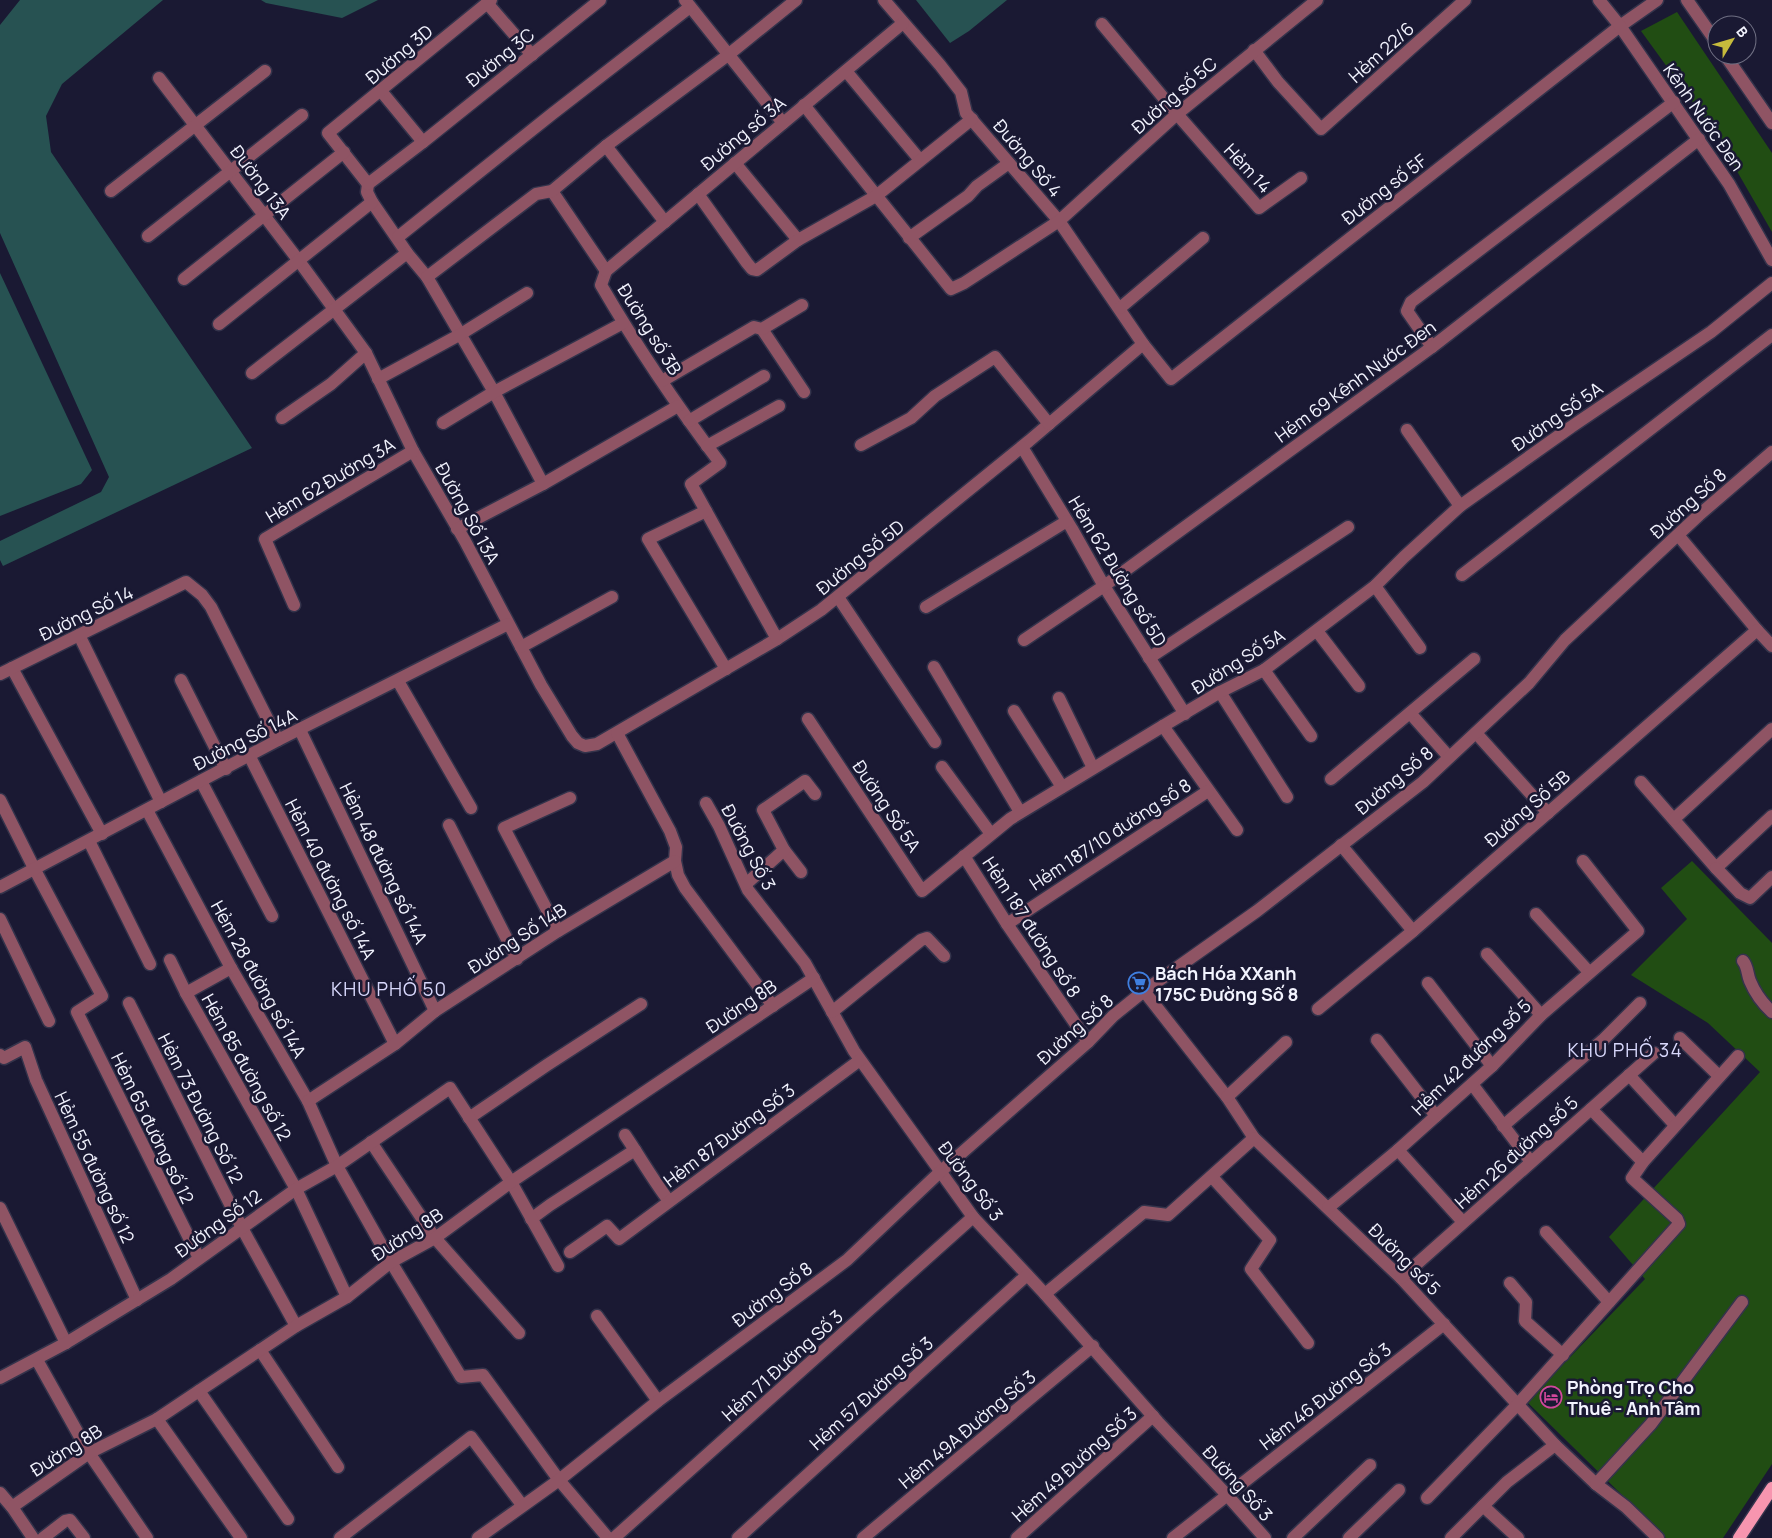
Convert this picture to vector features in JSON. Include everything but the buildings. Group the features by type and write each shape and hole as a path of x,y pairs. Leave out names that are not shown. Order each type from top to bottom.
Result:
{"main road":[{"path":"1739,1538 1772,1488"}],"street":[{"name":"Đường 3C","path":"368,184 600,0"},
{"path":"427,276 536,194 552,191 606,146 728,55 796,0"},
{"name":"Đường Số 4","path":"884,0 961,92 966,113 1059,221 1143,344"},
{"name":"Đường số 5C","path":"909,238 952,289 964,283 1059,221 1177,114 1317,0"},
{"name":"Hẻm 22/6","path":"1254,50 1278,82 1321,129 1465,0"},
{"name":"Kênh Nước Đen","path":"1599,0 1620,26 1674,102 1742,203 1772,260"},
{"name":"Đường số 5F","path":"1143,344 1171,379 1620,26 1657,0"},
{"path":"1687,0 1707,29"},
{"path":"489,1 532,54"},
{"name":"Đường 3D","path":"344,152 328,133 489,1"},
{"path":"398,237 687,3 783,123"},
{"name":"Đường số 3A","path":"606,271 904,23"},
{"path":"1102,24 1177,114"},
{"path":"1732,65 1772,122"},
{"path":"111,191 265,71"},
{"path":"846,71 920,160"},
{"name":"Đường 13A","path":"159,78 300,261 333,309"},
{"path":"380,91 423,142"},
{"path":"1432,347 1406,311 1411,302 1674,102"},
{"path":"804,105 909,238 968,196 977,186 1009,163"},
{"name":"Hẻm 14","path":"1177,114 1259,208 1301,178"},
{"path":"148,236 302,115"},
{"path":"698,194 752,269 757,270 798,240 876,196 972,119"},
{"name":"Hẻm 69 Kênh Nước Đen","path":"1024,640 1104,586 1432,347 1699,139"},
{"path":"606,146 665,222"},
{"path":"184,279 344,152 368,184 367,192 372,202 407,252 427,276 494,392 543,484"},
{"path":"735,163 798,240"},
{"name":"Đường số 3B","path":"552,191 606,271 601,285 623,323 678,406 720,463 690,484 777,639"},
{"path":"219,324 372,202"},
{"path":"1120,308 1203,238"},
{"path":"252,372 407,252"},
{"name":"Đường Số 5A","path":"808,719 922,891 990,834 1020,812 1220,692 1264,670 1375,586 1460,506 1571,427 1711,332 1772,283"},
{"path":"378,379 460,334 527,293"},
{"path":"762,329 802,305"},
{"name":"Đường Số 13A","path":"333,309 366,353 413,451 457,528 541,685 572,736"},
{"path":"443,423 494,392 623,323"},
{"path":"662,381 754,327 762,329 804,392"},
{"path":"1462,575 1772,335"},
{"name":"Đường Số 5D","path":"572,736 578,743 585,746 597,744 777,639 821,610 1050,424 1143,344"},
{"path":"282,418 331,384 366,353"},
{"path":"861,446 911,418 935,396 995,358 1050,424"},
{"path":"689,421 764,376"},
{"path":"457,528 543,484 678,406"},
{"path":"707,446 779,406"},
{"path":"1407,430 1460,506"},
{"name":"Hẻm 62 Đường số 5D","path":"1022,447 1104,586 1185,714"},
{"name":"Hẻm 62 Đường 3A","path":"294,605 265,539 413,451"},
{"name":"Đường Số 8","path":"478,1538 559,1480 658,1401 846,1260 940,1172 1088,1042 1113,1016 1144,991 1257,911 1423,782 1529,683 1565,640 1678,535 1772,452"},
{"path":"706,511 648,539 726,669"},
{"path":"926,607 1067,521"},
{"path":"1149,658 1348,527"},
{"path":"1678,535 1772,646"},
{"name":"Đường Số 14","path":"0,674 186,582 202,595 211,606 278,740"},
{"path":"1375,586 1420,648"},
{"path":"521,647 612,597"},
{"path":"838,597 935,742"},
{"name":"Đường Số 14A","path":"0,887 250,757 278,740 508,624"},
{"path":"1317,630 1359,686"},
{"name":"Đường Số 5B","path":"1318,1009 1413,932 1757,630"},
{"path":"79,635 161,802"},
{"path":"1331,779 1474,659"},
{"path":"934,667 1020,812"},
{"path":"12,668 102,834"},
{"path":"1264,670 1311,736"},
{"path":"181,680 226,769"},
{"path":"398,681 471,808"},
{"path":"1220,692 1287,797"},
{"path":"1059,698 1093,768"},
{"path":"1014,711 1062,787"},
{"path":"1410,713 1449,757"},
{"path":"1163,726 1237,830"},
{"path":"1674,819 1772,729"},
{"name":"Hẻm 48 đường số 14A","path":"300,730 436,1011"},
{"path":"617,733 670,831 676,847 675,861 678,875 685,888 773,1006"},
{"path":"1476,733 1548,813"},
{"name":"Hẻm 40 đường số 14A","path":"250,757 395,1044"},
{"path":"942,767 990,834"},
{"path":"201,781 272,916"},
{"path":"801,872 784,850 763,810 805,781 816,794"},
{"path":"1641,782 1740,893 1750,898 1772,877"},
{"name":"Hẻm 187/10 đường số 8","path":"1007,924 1208,791"},
{"path":"558,931 504,828 570,798"},
{"path":"0,800 35,870"},
{"name":"Đường Số 3","path":"706,804 719,826 748,890 805,962 860,1060 973,1217 1093,1346 1153,1416 1265,1538"},
{"name":"Hẻm 28 đường số 14A","path":"147,810 231,968 308,1101 337,1166 391,1262 461,1377 482,1375 559,1480"},
{"path":"1716,868 1772,816"},
{"path":"449,825 517,959"},
{"path":"89,841 150,964"},
{"path":"1341,845 1413,932"},
{"path":"746,884 784,850"},
{"name":"Hẻm 187 đường số 8","path":"964,856 1007,924 1088,1042"},
{"name":"Đường Số 14B","path":"308,1101 395,1044 436,1011 558,931 675,861"},
{"name":"Hẻm 42 đường số 5","path":"1328,1208 1398,1150 1472,1084 1541,1015 1638,931 1583,861"},
{"name":"Hẻm 65 đường số 12","path":"35,870 102,996 77,1012 199,1258"},
{"path":"1536,914 1590,972"},
{"path":"0,919 49,1021"},
{"path":"832,1012 921,940 927,938 944,956"},
{"path":"1487,954 1541,1015"},
{"name":"Hẻm 85 đường số 12","path":"170,960 186,993 296,1189 348,1297"},
{"path":"1742,962 1746,966 1749,979 1756,994 1764,1006 1772,1012"},
{"path":"186,993 231,968"},
{"name":"Đường 8B","path":"12,1507 89,1453 157,1419 296,1326 348,1297 391,1262 436,1238 511,1182 814,978"},
{"path":"1428,983 1492,1066"},
{"name":"Đường số 5","path":"1144,991 1227,1097 1254,1138 1401,1278 1555,1445 1596,1484 1626,1507 1658,1538"},
{"name":"Hẻm 73 Đường Số 12","path":"129,1002 242,1228 296,1326"},
{"path":"1503,1126 1604,1038 1640,1003"},
{"path":"558,1266 511,1182 470,1118 547,1064 641,1004"},
{"path":"1680,1038 1720,1076"},
{"path":"1377,1040 1436,1116"},
{"path":"1227,1097 1286,1042"},
{"name":"Hẻm 55 đường số 12","path":"0,1055 4,1058 25,1047 36,1080 137,1300"},
{"name":"Hẻm 26 đường số 5","path":"1401,1278 1654,1053"},
{"path":"1427,1498 1518,1404 1679,1224 1677,1219 1632,1178 1643,1162 1738,1056"},
{"name":"Hẻm 87 Đường Số 3","path":"570,1252 607,1226 619,1238 860,1060"},
{"path":"1628,1075 1675,1126"},
{"path":"1472,1084 1531,1162"},
{"name":"Đường Số 12","path":"0,1378 66,1344 171,1279 296,1189 337,1166 450,1088 470,1118"},
{"path":"1591,1109 1643,1162"},
{"path":"625,1135 669,1201"},
{"path":"1045,1294 1144,1212 1168,1215 1254,1138"},
{"path":"371,1142 436,1238 519,1333"},
{"path":"531,1219 635,1150"},
{"path":"1398,1150 1463,1222"},
{"path":"1212,1177 1270,1240 1251,1269 1308,1343"},
{"path":"0,1208 66,1344"},
{"name":"Hẻm 71 Đường Số 3","path":"614,1538 973,1217"},
{"path":"1546,1232 1609,1302"},
{"name":"Hẻm 57 Đường Số 3","path":"738,1538 1027,1275"},
{"path":"1510,1283 1526,1302 1525,1321 1562,1355"},
{"path":"1596,1484 1651,1424 1742,1302"},
{"path":"598,1316 658,1401"},
{"name":"Hẻm 46 Đường Số 3","path":"1173,1538 1444,1324"},
{"name":"Hẻm 49A Đường Số 3","path":"863,1538 1093,1346"},
{"path":"260,1350 338,1467"},
{"path":"37,1360 89,1453 147,1538"},
{"path":"199,1391 288,1519"},
{"name":"Hẻm 49 Đường Số 3","path":"1017,1538 1153,1416"},
{"path":"157,1419 241,1538"},
{"path":"340,1538 471,1437 522,1506"},
{"path":"1451,1538 1507,1482 1555,1445"},
{"path":"1293,1538 1370,1465"},
{"path":"559,1480 608,1538"},
{"path":"1348,1538 1399,1490"},
{"path":"0,1493 33,1538"},
{"path":"1483,1506 1518,1538"},
{"path":"43,1538 65,1521 70,1520 84,1538"}],"green space":[{"path":"1677,12 1707,57 1707,65 1713,65 1772,153 1772,232 1715,133 1641,31"},
{"path":"1692,861 1772,943 1772,1464 1723,1538 1666,1538 1527,1402 1645,1279 1609,1237 1760,1072 1708,1023 1631,975 1687,919 1661,888"}],"shaded area":[{"path":"20,0 163,0 62,84 46,116 51,152 252,448 3,566 0,560 0,541 101,492 109,477 0,233 0,25"},
{"path":"261,0 378,0 342,18 266,3"},
{"path":"916,0 1007,0 969,31 950,43"},
{"path":"0,273 92,470 81,484 0,516"}],"place":[{"name":"Bách Hóa XXanh 175C Đường Số 8","path":"1139,983"},
{"name":"Phòng Trọ Cho Thuê - Anh Tâm","path":"1551,1397"}],"district":[{"name":"KHU PHỐ 50","path":"389,989"},
{"name":"KHU PHỐ 34","path":"1625,1050"}]}
